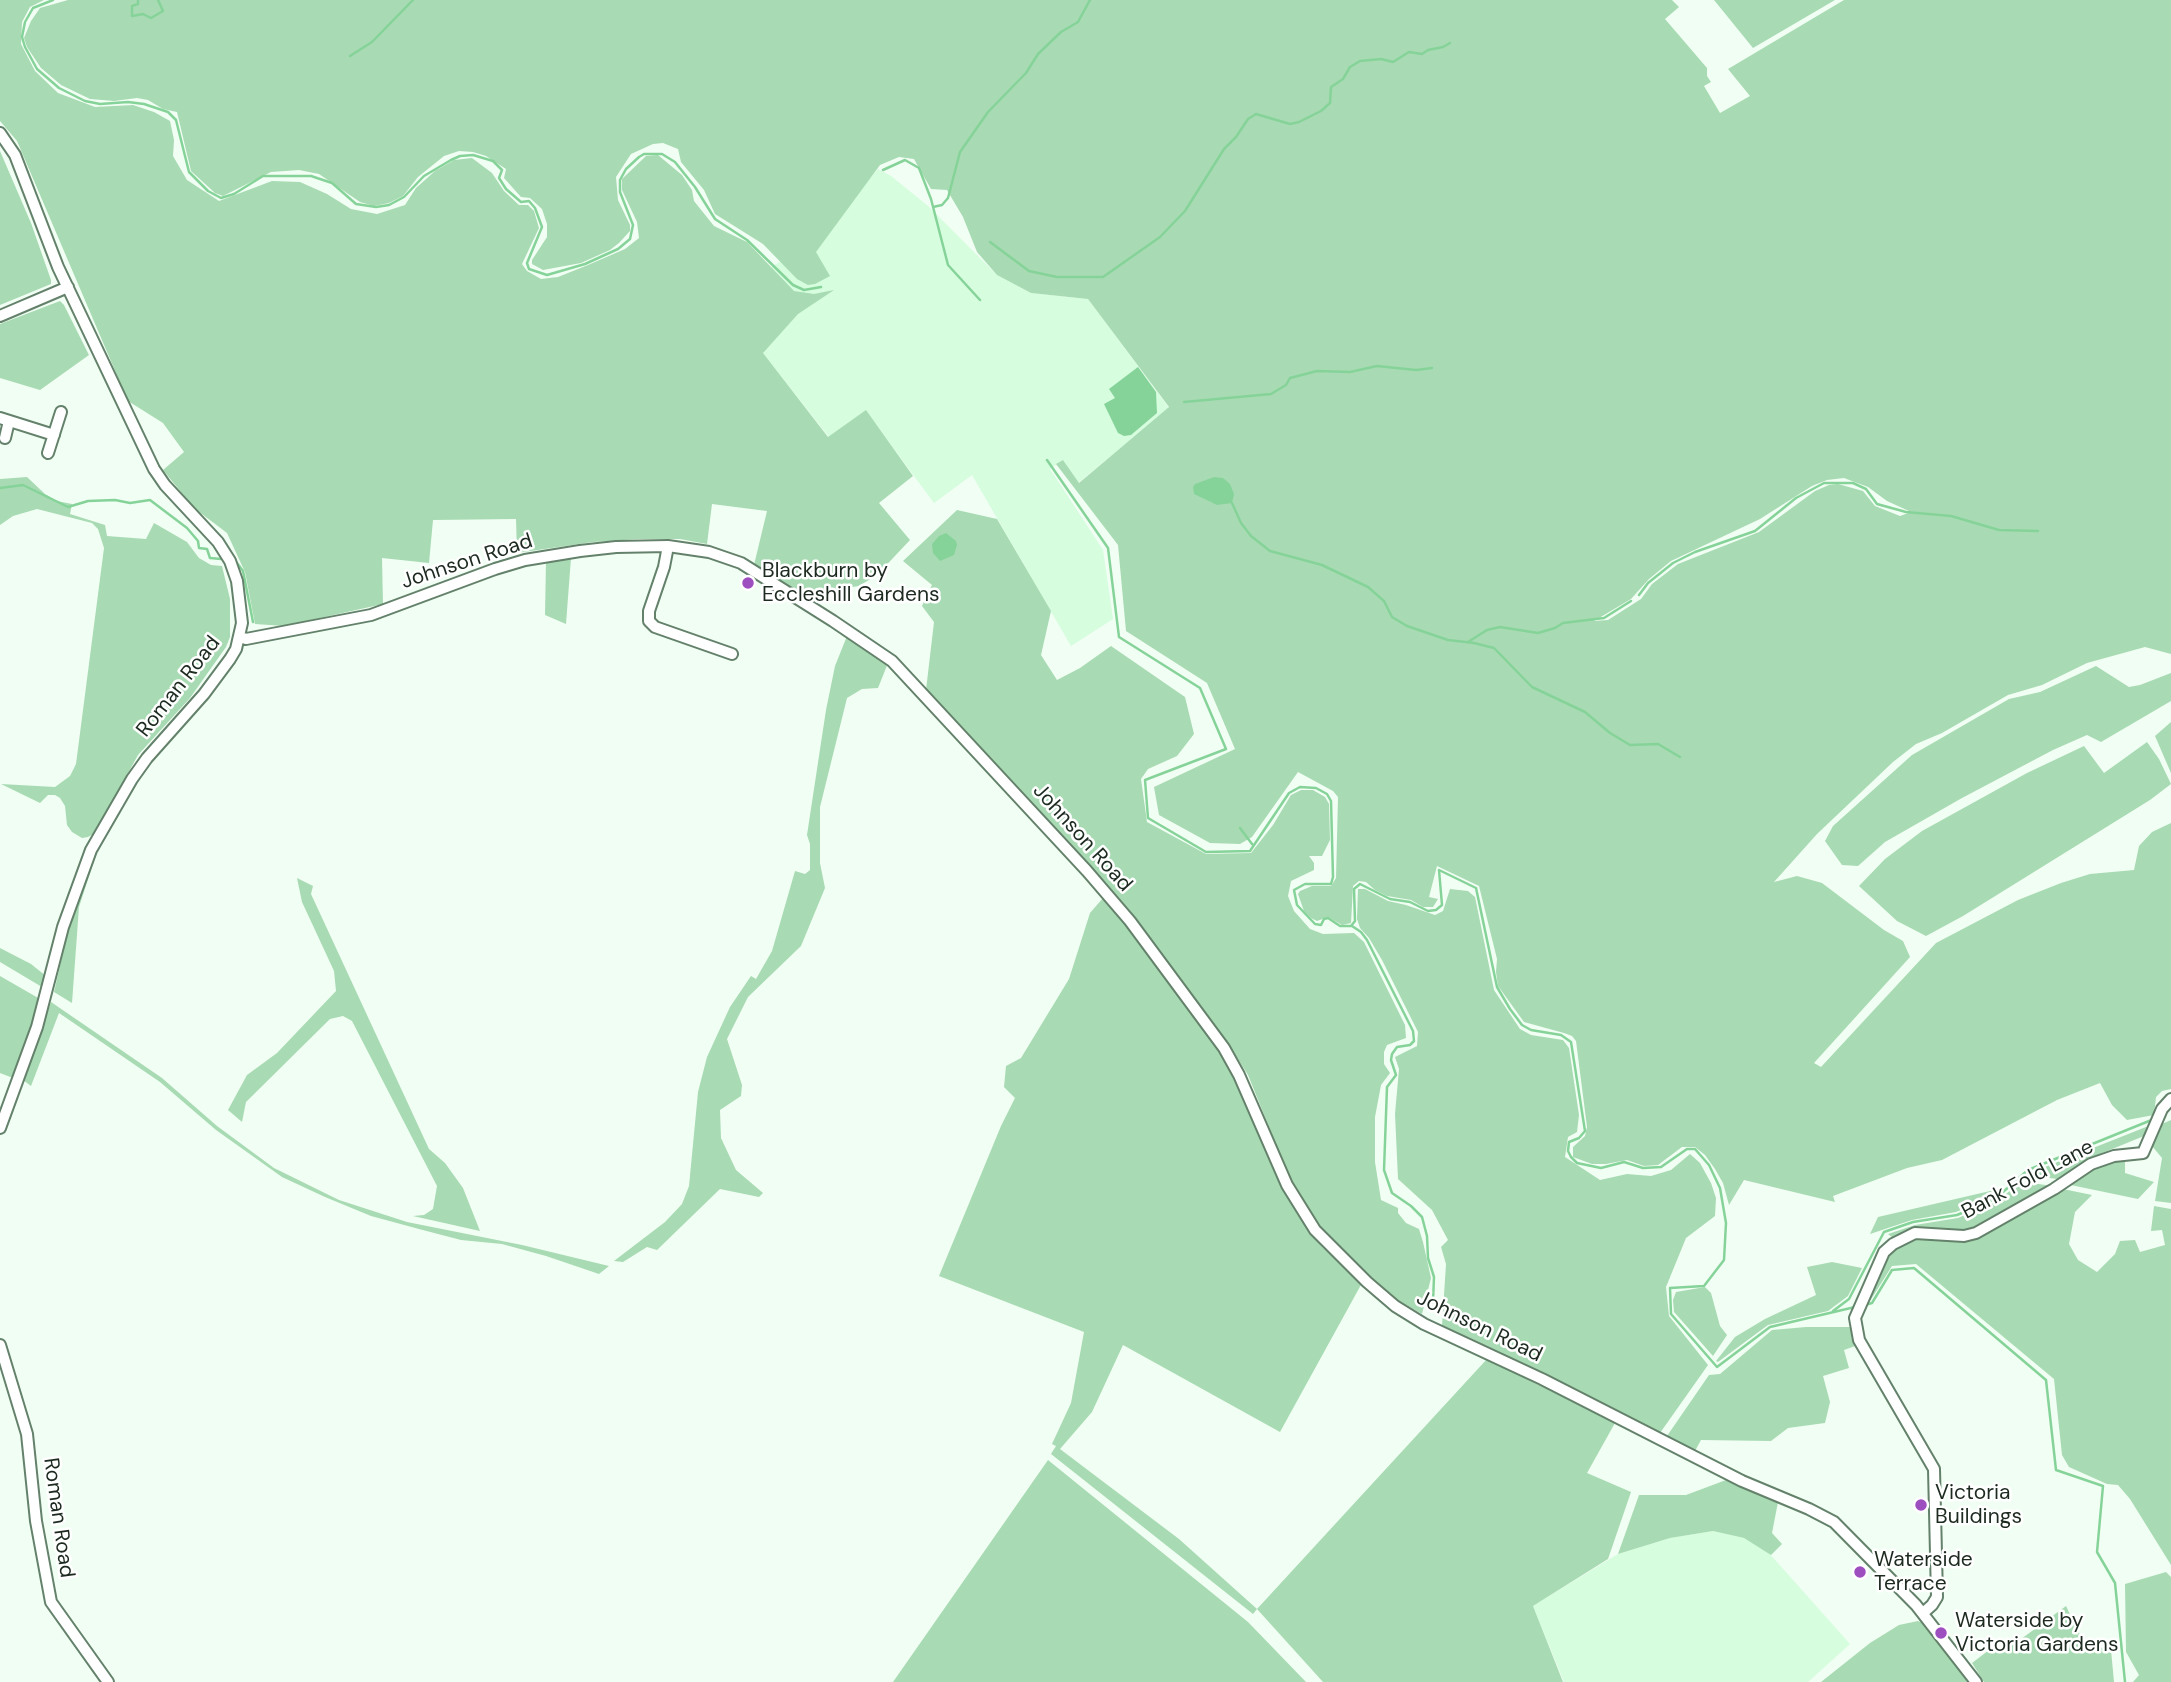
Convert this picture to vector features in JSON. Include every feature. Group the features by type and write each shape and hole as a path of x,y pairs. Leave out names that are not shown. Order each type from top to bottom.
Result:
{"street":[{"name":"Roman Road","path":"0,133 15,155 68,287 153,469 218,542 230,561 241,605 240,637 236,649 132,779 91,850 63,927 37,1027 0,1128"},
{"path":"0,316 68,287"},
{"path":"48,453 61,412"},
{"path":"5,438 5,420 54,435"},
{"path":"668,546 649,611 649,621 656,627 732,654"},
{"name":"Johnson Road","path":"240,637 246,639 371,615 525,560 616,547 668,546 709,552 741,563 892,661 1130,920 1224,1048 1239,1075 1278,1167 1308,1219 1327,1244 1367,1282 1395,1306 1424,1324 1542,1379 1742,1481 1834,1522 1923,1613 1976,1682"},
{"name":"Bank Fold Lane","path":"1923,1613 1937,1597 1934,1469 1859,1340 1855,1318 1884,1252 1893,1244 1915,1233 1964,1236 1976,1233 2054,1189 2091,1164 2113,1156 2143,1153 2162,1109 2171,1099"},
{"name":"Roman Road","path":"0,1345 27,1434 36,1521 51,1602 108,1682"}],"shaded area":[{"path":"0,0 44,0 30,7 22,22 21,44 35,71 58,93 95,107 133,105 170,121 174,140 173,156 187,180 219,201 272,181 300,182 351,209 377,214 405,205 416,188 435,171 454,160 472,158 492,173 504,191 519,205 528,205 534,211 539,228 522,264 527,271 541,279 558,277 588,265 625,249 639,238 637,222 622,190 622,179 646,156 658,155 682,175 692,190 694,201 714,226 747,242 794,291 814,294 834,290 798,314 763,353 828,437 866,410 913,476 879,503 910,540 877,575 859,586 832,590 793,590 754,565 767,511 712,504 707,544 680,539 639,539 593,542 517,553 516,519 433,520 429,563 382,558 383,604 284,626 255,624 245,572 227,533 194,508 163,470 184,452 163,423 128,401 17,141 0,121"},
{"path":"68,0 1672,0 1679,7 1665,19 1707,68 1707,76 1711,82 1704,86 1720,113 1750,96 1728,69 1844,0 2171,0 2171,654 2145,647 2087,663 2042,685 2008,695 1942,733 1916,744 1893,762 1817,834 1774,882 1797,876 1822,883 1884,930 1903,941 1910,957 1814,1063 1821,1067 1936,943 2018,900 2061,883 2090,874 2134,870 2139,846 2152,832 2171,823 2171,1089 2162,1091 2156,1097 2154,1115 2127,1120 2112,1105 2100,1083 2057,1100 1942,1160 1907,1168 1833,1196 1835,1202 1744,1180 1729,1205 1723,1183 1715,1169 1695,1147 1682,1147 1658,1165 1644,1166 1627,1160 1592,1164 1573,1157 1573,1147 1585,1136 1587,1127 1576,1041 1564,1033 1524,1022 1498,986 1497,959 1479,886 1437,866 1429,897 1438,899 1433,907 1423,907 1411,900 1387,896 1366,882 1359,881 1353,886 1351,923 1342,925 1328,917 1317,921 1311,918 1304,911 1298,894 1312,886 1331,886 1336,878 1338,797 1333,791 1298,772 1252,837 1240,844 1210,843 1159,815 1154,787 1235,749 1207,683 1126,631 1118,545 1056,464 1063,460 1079,483 1169,407 1088,299 1031,293 997,275 977,252 963,217 947,190 931,189 914,159 899,157 880,165 816,252 830,276 815,284 808,285 797,279 763,244 715,214 704,190 681,162 678,149 663,143 653,144 631,154 616,177 618,200 630,225 630,231 619,243 581,263 543,270 532,264 547,237 547,224 542,209 530,198 521,197 504,178 506,169 486,156 473,152 459,151 444,156 418,177 403,196 374,206 360,202 319,174 299,170 271,172 223,196 215,193 191,171 177,112 137,98 114,101 90,99 61,85 41,68 24,38 40,8","holes":["1844,478 1868,487 1887,501 1911,512 1900,516 1875,506 1863,491 1838,484 1829,485 1815,491 1759,532 1678,564 1652,584 1641,599 1608,620 1594,621 1631,599 1649,579 1671,561 1760,519 1812,486 1827,480"]},
{"path":"1714,0 1835,0 1753,48"},
{"path":"0,151 31,223 51,284 0,305"},
{"path":"878,169 891,176 928,206 997,275 1031,293 1088,299 1169,408 1078,483 1063,460 1050,469 1103,550 1113,619 1071,646 972,475 934,503 866,411 829,437 762,352 798,314 765,271 816,239"},
{"path":"60,301 89,355 40,390 0,378 0,324"},
{"path":"1138,367 1156,392 1157,413 1131,435 1124,436 1118,433 1104,404 1115,398 1109,389"},
{"path":"27,477 45,494 57,501 72,504 70,514 105,525 107,536 146,539 154,523 187,542 199,558 211,565 222,566 230,599 230,637 226,647 190,698 138,755 95,833 82,838 67,825 65,806 60,798 48,795 40,803 1,784 55,787 70,776 76,764 104,548 98,529 92,523 37,509 13,516 0,525 0,479"},
{"path":"1214,477 1223,478 1230,484 1234,494 1232,503 1217,505 1194,494 1195,484"},
{"path":"957,510 997,519 1051,611 1041,655 1057,680 1111,646 1185,697 1194,734 1177,756 1148,769 1141,779 1147,822 1206,854 1251,853 1273,825 1291,795 1301,790 1313,790 1325,797 1329,804 1330,840 1322,856 1309,856 1314,863 1314,870 1291,881 1288,896 1294,911 1310,929 1323,934 1354,933 1364,942 1405,1025 1406,1038 1387,1045 1384,1052 1384,1064 1390,1073 1381,1085 1375,1117 1375,1162 1381,1200 1398,1208 1398,1213 1406,1223 1419,1229 1431,1278 1422,1314 1393,1297 1324,1234 1292,1184 1248,1075 1229,1045 1122,903 926,690 934,622 922,606 932,585 903,561"},
{"path":"946,533 957,545 954,555 940,561 933,553 932,544"},
{"path":"571,558 566,624 545,615 546,561"},
{"path":"847,636 888,663 878,688 862,689 847,698 820,807 820,863 825,888 801,946 748,997 727,1039 742,1085 741,1096 720,1110 721,1138 736,1170 763,1193 759,1197 720,1189 657,1250 647,1247 623,1262 614,1261 665,1222 682,1204 689,1186 698,1092 707,1057 730,1007 751,976 756,979 772,951 795,871 805,874 810,870 810,844 807,835 826,710 835,666"},
{"path":"2096,666 2129,687 2171,673 2171,701 2101,742 2087,735 2053,750 1885,842 1858,866 1842,865 1825,841 1833,826 1912,755 2009,699 2040,692"},
{"path":"2171,722 2171,773 2155,736"},
{"path":"2147,742 2171,784 2150,800 1963,916 1926,936 1897,921 1859,886 1885,859 1922,831 2027,773 2084,746 2104,773"},
{"path":"94,861 79,907 72,1003 54,992 72,913 90,862"},
{"path":"297,878 313,886 311,894 429,1149 445,1163 463,1188 480,1231 413,1216 424,1215 433,1209 437,1186 352,1021 343,1016 330,1019 246,1102 242,1122 228,1110 247,1075 277,1053 336,991 334,971 302,902"},
{"path":"1358,889 1365,889 1388,901 1435,915 1443,911 1450,889 1468,891 1475,897 1494,990 1520,1029 1531,1035 1563,1040 1569,1048 1579,1115 1577,1132 1568,1137 1565,1157 1600,1180 1627,1174 1651,1176 1671,1170 1690,1154 1700,1163 1716,1198 1715,1216 1686,1238 1666,1287 1669,1316 1708,1365 1660,1433 1442,1326 1446,1264 1441,1247 1448,1240 1432,1210 1398,1179 1395,1114 1399,1069 1395,1057 1417,1046 1418,1032 1382,960 1360,928 1357,919"},
{"path":"1103,898 1126,924 1233,1073 1266,1152 1297,1214 1322,1247 1362,1283 1280,1432 1123,1345 1092,1412 1060,1449 1179,1539 1257,1609 1253,1614 1051,1454 1056,1446 1052,1444 1071,1403 1084,1332 939,1276 1015,1098 1004,1087 1006,1066 1021,1058 1069,979 1090,913"},
{"path":"0,948 31,964 46,976 42,987 0,962"},
{"path":"0,976 40,999 13,1078 0,1073"},
{"path":"51,1002 162,1078 217,1126 274,1168 339,1200 407,1222 609,1266 599,1274 502,1244 461,1240 371,1216 325,1197 282,1177 216,1130 160,1082 59,1013 31,1086 23,1080"},
{"path":"2171,1120 2171,1203 2155,1201 2162,1158 2152,1146 2162,1124"},
{"path":"2151,1125 2144,1136 2095,1156 2057,1179 2025,1177 2035,1171"},
{"path":"2125,1158 2125,1173 2154,1182 2138,1199 2066,1184 2090,1167"},
{"path":"2032,1183 2052,1186 1977,1229 1912,1230 1893,1238 1888,1234 1915,1225 1958,1218 1998,1201 2013,1188"},
{"path":"2003,1188 1993,1197 1956,1212 1912,1220 1870,1234 1878,1217"},
{"path":"2063,1189 2092,1195 2075,1212 2069,1244 2078,1260 2097,1272 2115,1254 2120,1241 2135,1240 2140,1252 2165,1245 2162,1230 2151,1231 2154,1206 2171,1209 2171,1565 2130,1499 2118,1485 2107,1484 2069,1467 2062,1455 2054,1379 1916,1264 1892,1266 1870,1301 1865,1301 1887,1255 1897,1247 1918,1237 1964,1239"},
{"path":"1832,1262 1862,1268 1848,1296 1828,1311 1768,1325 1716,1361 1735,1337 1765,1319 1816,1295 1807,1267"},
{"path":"1705,1287 1711,1293 1720,1326 1727,1335 1713,1356 1674,1312 1673,1300 1676,1292"},
{"path":"1852,1327 1855,1346 1844,1350 1849,1368 1823,1376 1830,1402 1825,1423 1788,1428 1771,1441 1701,1440 1695,1451 1667,1436 1709,1375 1720,1374 1772,1330"},
{"path":"1487,1359 1615,1423 1587,1473 1631,1492 1608,1559 1533,1606 1563,1682 1323,1682 1257,1609"},
{"path":"1048,1460 1248,1622 1306,1682 893,1682"},
{"path":"1726,1480 1778,1502 1772,1533 1782,1544 1771,1555 1744,1538 1713,1531 1670,1538 1618,1554 1639,1495 1686,1495"},
{"path":"1713,1531 1744,1538 1768,1552 1850,1644 1808,1682 1564,1682 1533,1606 1618,1554 1670,1538"},
{"path":"2166,1572 2171,1577 2171,1682 2133,1682 2139,1675 2126,1652 2125,1584"},
{"path":"2066,1606 2079,1633 2090,1645 2111,1650 2114,1682 1984,1682 1972,1663 1997,1644 2002,1653"},
{"path":"1918,1621 1925,1624 1971,1682 1821,1682 1870,1643 1899,1625"}],"waterway":[{"path":"53,0 33,8 25,22 22,37 37,69 59,88 85,101 100,104 144,104 168,112 176,120 189,172 208,191 221,198 234,194 263,176 311,176 332,183 356,204 376,207 389,205 404,197 424,176 460,156 473,155 493,161 502,170 499,178 506,189 521,202 529,201 535,208 542,227 527,263 529,269 547,275 585,264 618,249 630,239 633,225 620,192 620,180 626,169 639,157 644,154 662,154 675,162 715,219 747,240 793,285 804,290 821,287"},
{"path":"138,0 138,4 132,6 132,16 143,14 151,18 163,11 158,0"},
{"path":"350,56 372,42 413,0"},
{"path":"933,207 942,205 948,198 960,152 988,112 1026,73 1038,54 1061,32 1078,22 1090,0"},
{"path":"990,242 1029,271 1057,277 1103,277 1160,237 1185,211 1224,149 1248,119 1256,114 1290,124 1299,122 1321,111 1330,103 1331,87 1343,79 1350,67 1360,61 1381,59 1393,62 1409,52 1422,54 1450,43"},
{"path":"883,170 905,160 919,168 931,199 948,265 980,300"},
{"path":"1184,402 1271,394 1286,385 1290,378 1317,371 1350,372 1377,366 1416,370 1432,368"},
{"path":"1047,460 1108,548 1119,637 1200,688 1226,749 1145,780 1148,818 1206,852 1250,851 1289,793 1300,787 1316,788 1327,794 1331,801 1331,884 1305,884 1294,890 1297,905 1315,924 1321,925 1324,919 1328,918 1340,926 1351,926 1355,921 1354,889 1360,884 1390,899 1410,902 1428,911 1436,910 1442,905 1439,870 1476,888 1497,987 1510,1009 1522,1025 1531,1030 1561,1035 1571,1042 1585,1131 1579,1138 1569,1142 1568,1151 1571,1157 1577,1163 1601,1168 1624,1162 1643,1168 1661,1167 1687,1149 1695,1149 1709,1165 1720,1188 1726,1223 1724,1260 1704,1286 1670,1288 1671,1314 1717,1367 1770,1327 1855,1307"},
{"path":"1639,595 1648,583 1673,563 1695,552 1755,531 1796,498 1824,483 1853,483 1866,489 1877,504 1906,512 1951,516 1999,530 2038,531"},
{"path":"0,488 23,485 68,507 88,501 115,500 130,503 150,500 187,528 198,541 199,548 207,549 210,558 221,559"},
{"path":"1232,503 1241,523 1251,536 1270,551 1322,565 1368,587 1384,601 1392,617 1407,626 1448,640 1494,648 1532,687 1585,712 1610,733 1630,745 1658,744 1680,757"},
{"path":"234,559 243,571 253,622"},
{"path":"1468,642 1487,630 1500,627 1538,633 1563,623 1604,618 1631,601"},
{"path":"1240,828 1252,844"},
{"path":"1352,926 1367,940 1413,1031 1414,1041 1410,1045 1397,1047 1392,1054 1391,1060 1396,1075 1387,1087 1384,1170 1392,1193 1422,1217 1427,1236 1428,1258 1434,1277 1433,1302"},
{"path":"1833,1311 1849,1299 1884,1232 1913,1222 1957,1215 1995,1199 2028,1170 2154,1119"},
{"path":"1865,1305 1872,1303 1892,1270 1914,1268 2046,1380 2056,1470 2103,1486 2097,1552 2115,1583 2125,1682"}],"place":[{"name":"Blackburn by Eccleshill Gardens","path":"748,583"},
{"name":"Victoria Buildings","path":"1921,1505"},
{"name":"Waterside Terrace","path":"1860,1572"},
{"name":"Waterside by Victoria Gardens","path":"1941,1633"}]}
